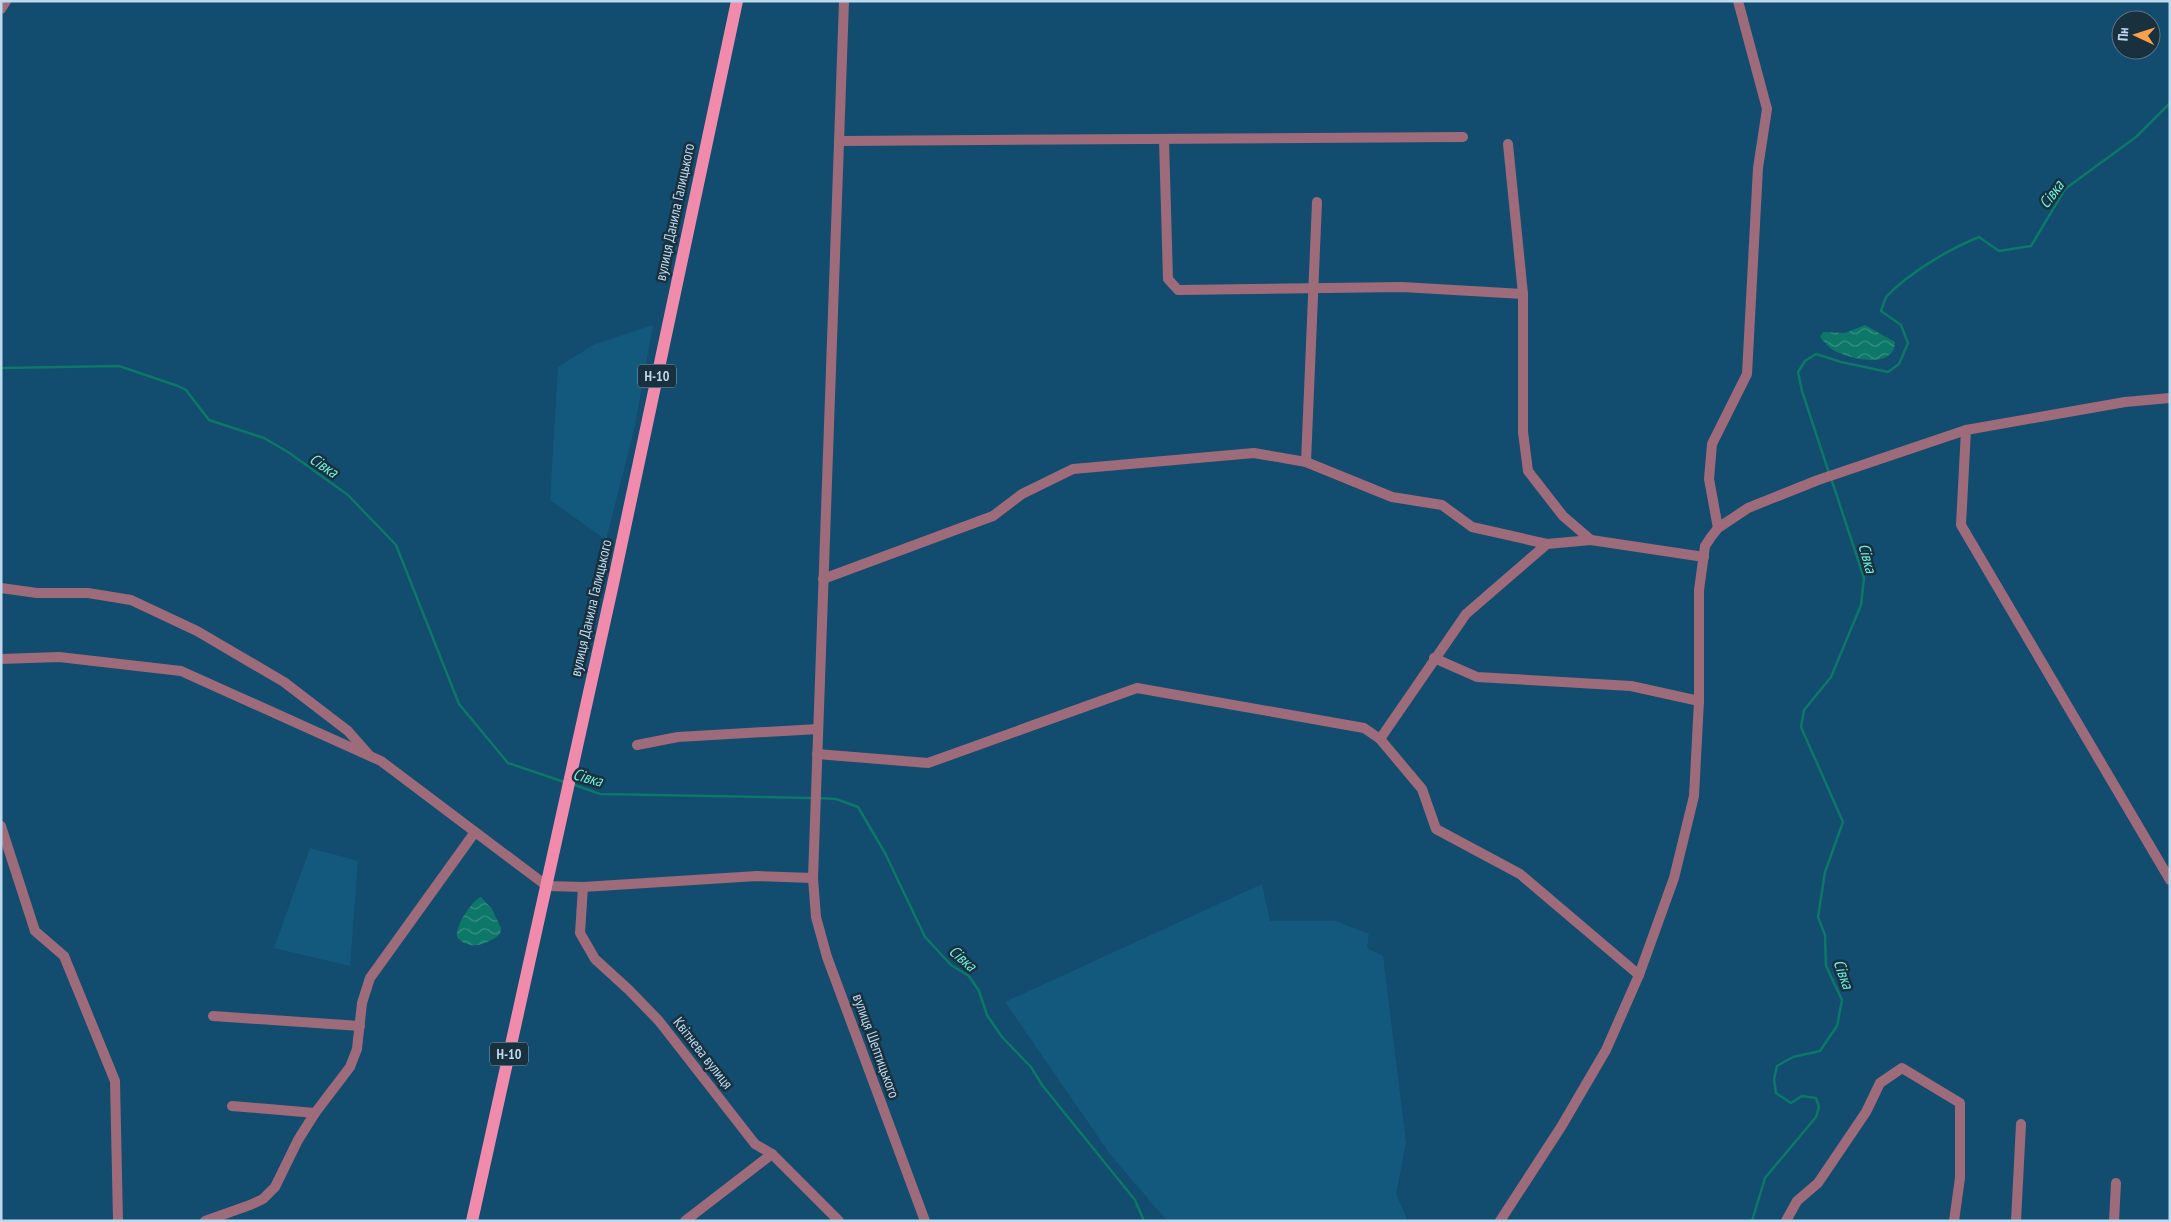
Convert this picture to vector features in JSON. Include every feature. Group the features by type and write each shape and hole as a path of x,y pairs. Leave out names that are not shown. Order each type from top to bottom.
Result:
{"main road":[{"name":"вулиця Данила Галицького","path":"472,1221 613,584 737,1"}],"street":[{"path":"1,9 6,1"},
{"name":"вулиця Шептицького","path":"844,1 813,878 816,917 827,957 925,1221"},
{"path":"1718,528 1709,479 1712,444 1748,374 1758,168 1767,109 1738,1"},
{"path":"839,141 1164,140 1463,136"},
{"path":"1164,140 1168,279 1178,290 1402,287 1523,294"},
{"path":"1508,144 1523,294 1523,432 1528,471 1563,516 1591,540"},
{"path":"1306,462 1317,202"},
{"path":"1500,1221 1561,1127 1606,1050 1639,975 1674,878 1694,796 1699,701 1700,590 1704,557 1706,546 1718,528 1748,508 1818,480 1966,430 2125,402 2170,398"},
{"path":"1966,430 1960,525 2170,880"},
{"path":"823,579 993,516 1022,494 1073,469 1254,453 1306,462 1392,497 1442,506 1472,527 1547,544 1591,540 1704,557"},
{"path":"1380,739 1466,614 1547,544"},
{"path":"1,588 37,593 88,593 131,600 197,631 284,682 348,730 369,756"},
{"path":"1,659 59,657 181,671 381,761 547,886 583,887 757,876 813,878"},
{"path":"1434,658 1477,677 1631,686 1699,701"},
{"path":"817,754 928,763 1137,688 1364,728 1380,739 1422,789 1436,829 1520,874 1639,975"},
{"path":"638,745 678,737 818,729"},
{"path":"1,826 35,931 64,956 115,1081 118,1221"},
{"path":"205,1221 263,1199 275,1187 298,1140 315,1113 350,1067 357,1049 362,1003 370,978 475,832"},
{"name":"Квітнева вулиця","path":"583,887 580,933 594,959 629,990 659,1021 755,1144 772,1154 839,1221"},
{"path":"213,1016 360,1026"},
{"path":"1786,1221 1798,1202 1818,1183 1866,1112 1880,1083 1902,1068 1960,1103 1960,1178 1954,1221"},
{"path":"232,1106 315,1113"},
{"path":"2016,1221 2021,1124"},
{"path":"685,1221 772,1154"},
{"path":"2114,1221 2116,1183"}],"shaded area":[{"path":"653,325 634,430 606,540 550,500 558,367 593,345"},
{"path":"310,848 358,861 350,966 274,948"},
{"path":"1262,884 1270,921 1336,921 1369,934 1367,948 1383,956 1406,1143 1396,1194 1408,1221 1167,1221 1110,1154 1005,1002"}],"water":[{"path":"1865,325 1895,342 1893,351 1880,359 1861,359 1833,350 1820,337 1823,332 1845,333"},
{"path":"481,897 492,909 501,928 500,934 481,944 466,944 457,937 457,931 469,908"}],"waterway":[{"name":"Сівка","path":"1829,473 1802,391 1798,372 1805,361 1816,354 1841,362 1888,372 1899,364 1908,343 1901,325 1881,311 1886,298 1896,287 1930,262 1979,237 1999,251 2031,246 2065,189 2136,137 2170,103"},
{"name":"Сівка","path":"1,368 119,366 178,386 186,390 209,420 264,438 288,452 348,495 396,545 459,704 508,763 564,782"},
{"name":"Сівка","path":"1752,1221 1765,1178 1816,1117 1819,1107 1816,1098 1802,1096 1791,1103 1776,1093 1774,1079 1777,1066 1793,1057 1820,1051 1837,1026 1842,1000 1826,966 1825,935 1818,917 1825,872 1843,822 1801,727 1804,710 1831,677 1861,605 1864,578 1831,478"},
{"name":"Сівка","path":"572,784 600,794 812,798"},
{"name":"Сівка","path":"818,798 836,799 858,807 885,853 925,937 951,965 969,976 979,991 987,1015 1002,1037 1031,1067 1042,1085 1135,1200 1144,1221"}]}
